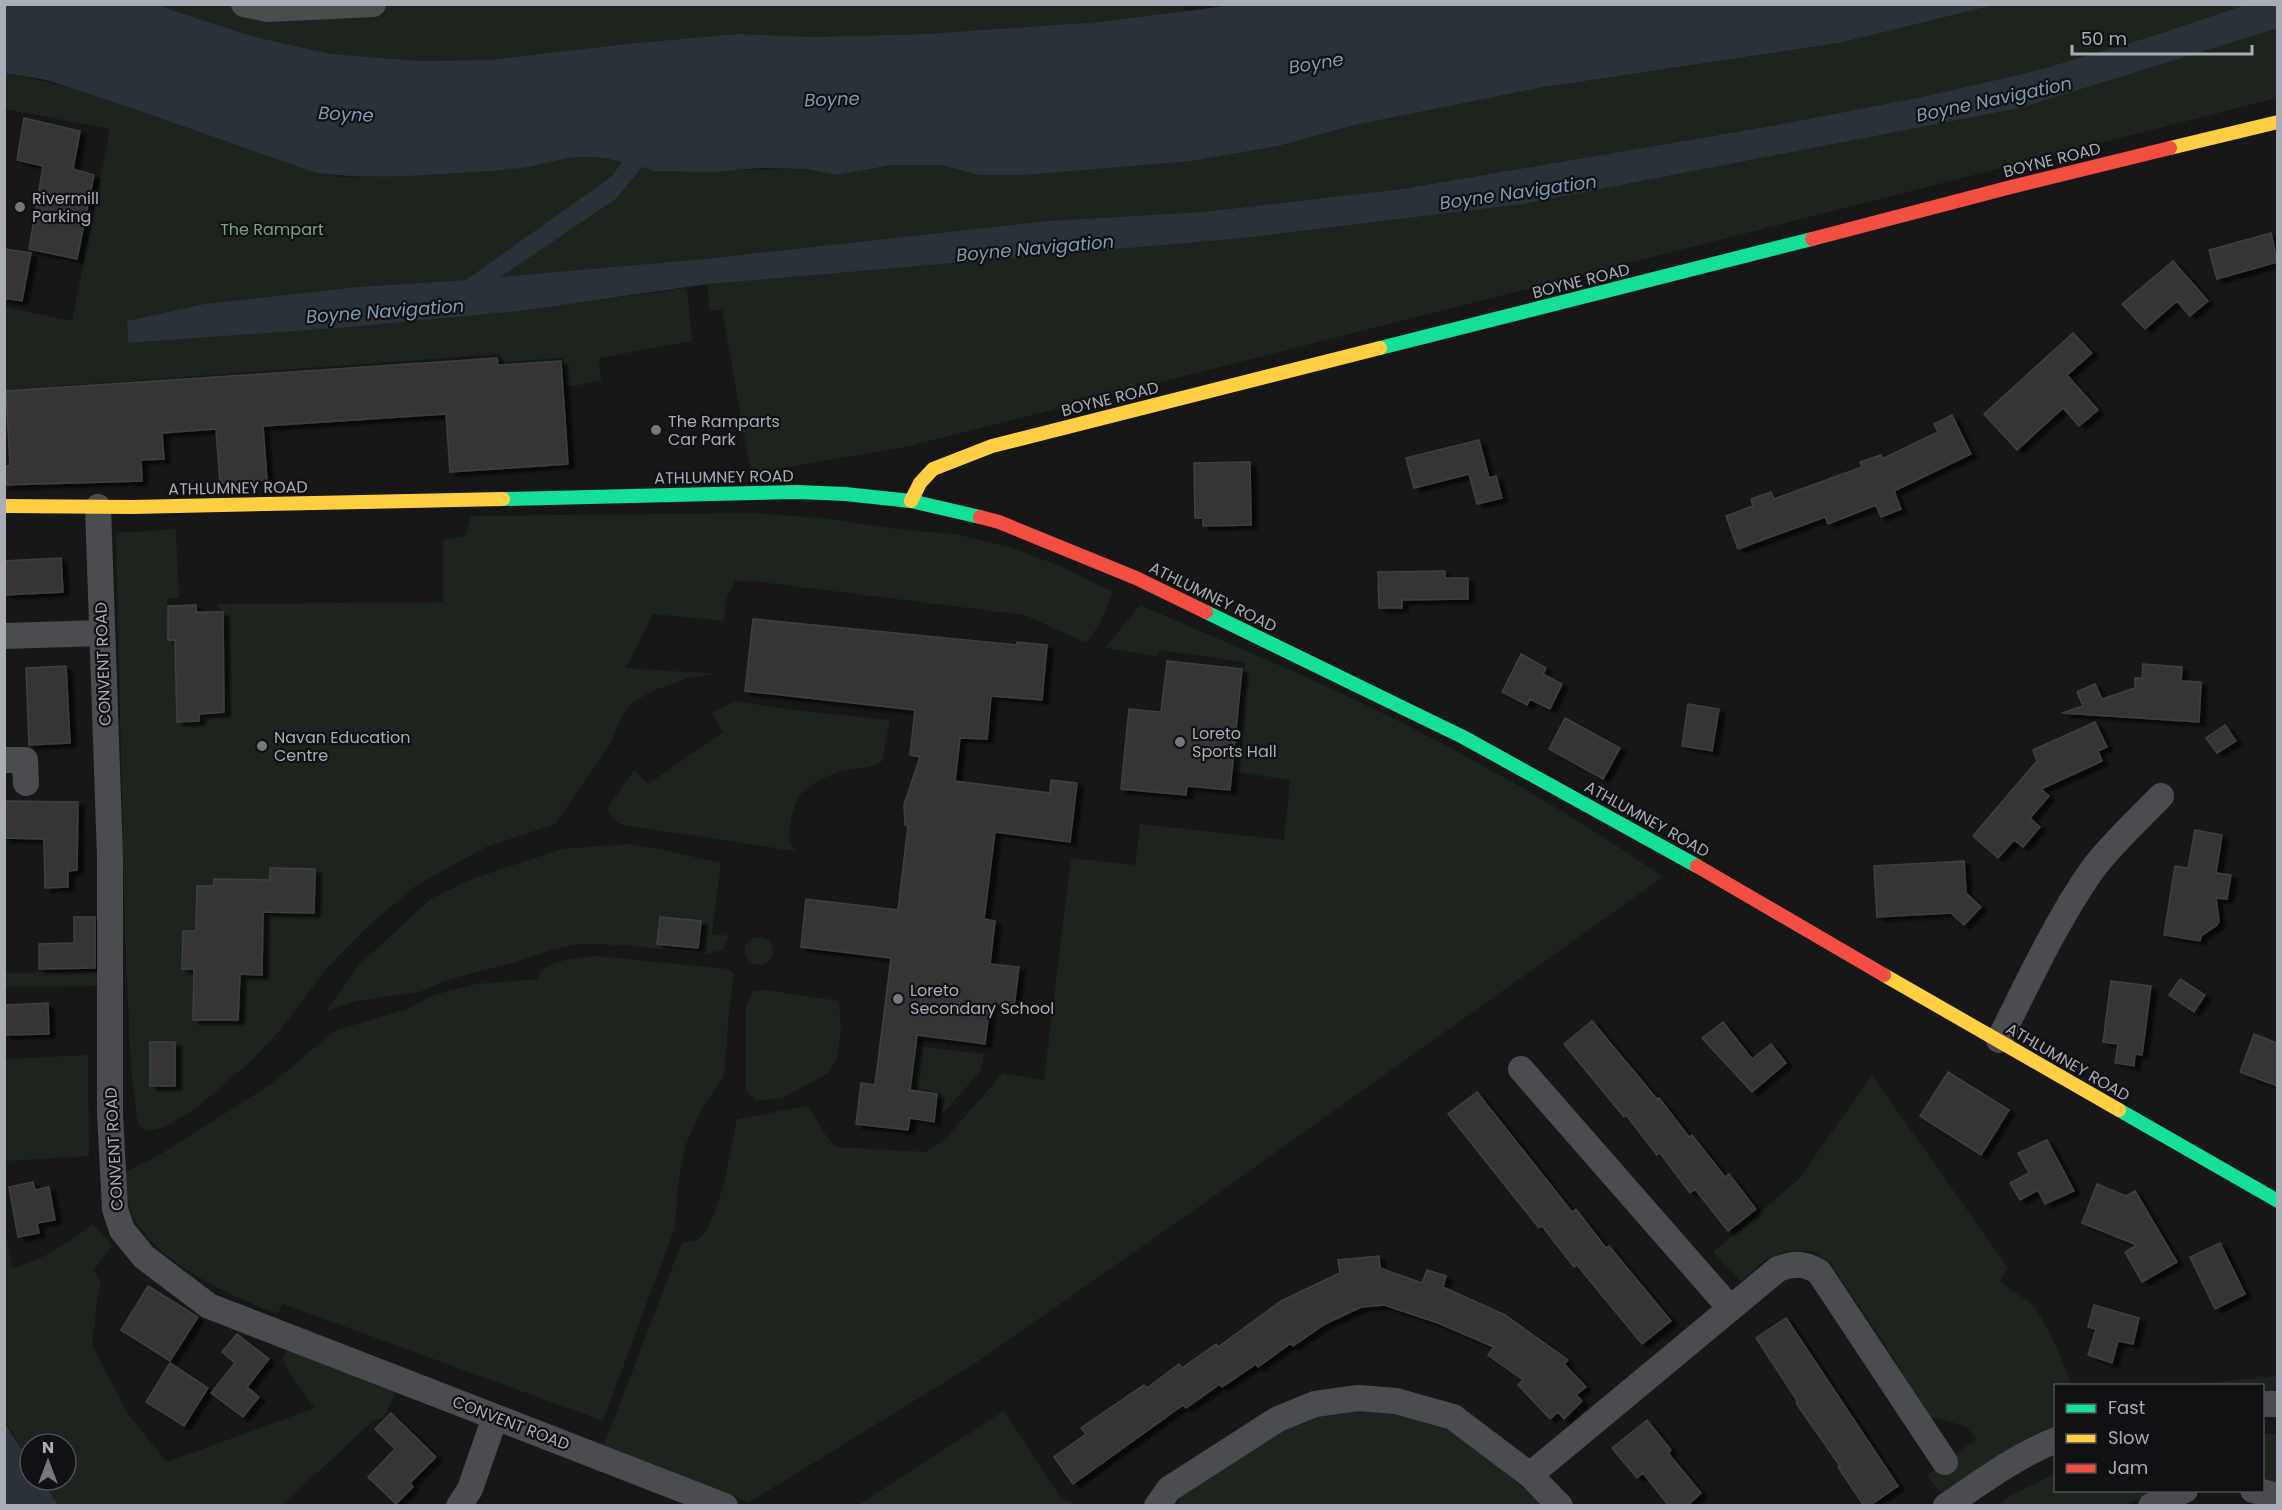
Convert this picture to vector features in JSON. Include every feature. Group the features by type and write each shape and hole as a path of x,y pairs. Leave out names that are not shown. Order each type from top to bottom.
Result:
{"main road":[{"name":"BOYNE ROAD","path":"911,501 920,483 933,469 992,446 2011,187 2277,122"},
{"name":"ATHLUMNEY ROAD","path":"4,507 798,492 911,501 999,522 1125,573 1463,737 1665,847 1863,964 2277,1201"}],"street":[{"path":"244,4 268,9 373,4"},
{"name":"CONVENT ROAD","path":"98,507 110,857 111,1154 115,1209 122,1230 144,1257 209,1306 714,1501"},
{"path":"4,636 102,633"},
{"path":"4,760 25,760 26,783"},
{"path":"1999,1040 2047,944 2093,870 2119,839 2162,796"},
{"path":"1521,1069 1730,1308"},
{"path":"1530,1475 1778,1269 1795,1263 1809,1266 1819,1272 1945,1462"},
{"path":"1157,1506 1169,1489 1278,1419 1315,1404 1358,1398 1396,1401 1453,1417 1530,1475 1560,1506"},
{"path":"459,1506 470,1489 495,1417"},
{"path":"1946,1506 1995,1472 2054,1440"},
{"path":"2151,1506 2183,1492"},
{"path":"2258,1492 2277,1496"}],"green space":[{"path":"1184,4 1185,11 1098,22 925,34 813,37 737,34 488,60 420,61 331,54 251,36 157,5"},
{"path":"1994,5 2245,5 2156,35 2039,70 1922,97 1777,125 1402,189 1203,212 1047,221 704,259 499,277 616,199 642,167 654,171 807,169 837,175 894,165 940,165 979,175 1025,175 1192,161 1278,146 1355,125 1538,88 1839,43"},
{"path":"2277,28 2277,98 906,447 751,473 722,310 709,311 708,284 1234,239 1523,204 2020,108"},
{"name":"The Rampart","path":"5,73 44,81 122,104 316,173 342,177 425,175 514,169 563,158 595,155 623,162 612,176 466,280 357,287 204,304 127,321 128,343 408,321 687,288 692,341 599,358 601,381 566,387 563,358 504,362 500,354 5,390 5,307 72,321 110,129 5,109"},
{"path":"751,513 825,518 896,529 955,534 1009,547 1060,566 1113,592 1099,625 1086,643 1025,615 761,582 735,581 726,600 724,621 653,614 626,668 716,674 688,678 655,690 631,703 621,718 609,746 555,824 486,847 417,885 368,926 326,969 281,1029 252,1060 196,1108 165,1127 149,1131 140,1127 137,1120 131,1069 125,937 116,533 176,529 179,598 167,599 168,640 175,640 177,722 198,721 199,714 224,712 223,612 217,604 443,602 443,540 465,536 471,516"},
{"path":"1140,605 1330,688 1441,743 1554,807 1663,877 974,1364 748,1503 733,1495 604,1445 682,1242 697,1240 712,1220 728,1165 737,1119 808,1106 827,1137 837,1147 926,1152 946,1138 1003,1073 1044,1080 1071,858 1135,865 1140,824 1284,840 1290,780 1232,771 1245,662 1160,650 1156,656 1105,648"},
{"path":"735,701 793,710 890,720 882,761 869,767 836,773 804,790 796,803 791,820 790,837 795,851 622,825 612,818 608,807 634,770 648,784 723,732 712,713"},
{"path":"627,844 721,863 712,934 730,936 722,950 703,954 624,945 578,944 447,980 420,992 356,1001 326,1011 359,965 432,898 472,879 562,849"},
{"path":"759,937 769,941 773,951 769,961 759,965 749,961 745,951 749,941"},
{"path":"596,956 728,969 734,974 724,1076 702,1108 685,1147 678,1185 675,1227 603,1421 283,1304 277,1314 258,1306 199,1278 181,1266 164,1253 136,1222 127,1198 125,1172 156,1157 273,1083 334,1031 408,1009 432,996 448,991 477,984 537,979 547,967 555,963"},
{"path":"101,971 100,986 5,987 4,973"},
{"path":"765,990 839,1001 841,1032 837,1058 828,1073 781,1099 756,1100 746,1091 746,1005 754,991"},
{"path":"916,1046 984,1054 980,1072 941,1115 941,1093 912,1088"},
{"path":"88,1055 89,1156 5,1161 5,1059"},
{"path":"1872,1075 2008,1268 2000,1281 2031,1304 2048,1331 2065,1366 2071,1384 2054,1384 2054,1429 2029,1437 1941,1493 1926,1475 1977,1439 1965,1426 1929,1416 1882,1340 1830,1263 1812,1251 1785,1251 1764,1261 1741,1281 1713,1252 1799,1179"},
{"path":"93,1224 112,1245 94,1270 101,1284 92,1345 128,1414 167,1462 315,1408 290,1375 283,1359 288,1347 398,1389 384,1417 373,1421 282,1505 58,1505 50,1492 78,1492 78,1432 18,1432 18,1442 5,1421 4,1225 12,1268 45,1256"},
{"path":"2277,1376 2277,1393 2264,1391 2264,1384 2199,1384"},
{"path":"1373,1405 1417,1415 1467,1440 1543,1505 1178,1506 1182,1493 1274,1434 1327,1413"},
{"path":"1004,1411 1061,1498 1077,1505 858,1505"},
{"path":"2264,1434 2277,1434 2277,1486 2264,1482"},
{"path":"2054,1474 2054,1492 2154,1492 2125,1505 1998,1506 2011,1495"}],"water":[{"path":"5,5 157,5 251,36 331,54 420,61 488,60 737,34 813,37 925,34 1098,22 1234,5 1994,5 1839,43 1538,88 1355,125 1278,146 1192,161 1025,175 979,175 940,165 892,165 837,175 807,169 760,168 712,172 654,171 642,167 616,199 500,277 704,259 1047,221 1203,212 1402,189 1777,125 1922,97 2039,70 2156,35 2245,5 2277,5 2278,28 2020,108 1523,204 1234,239 708,284 519,311 350,327 128,343 127,321 204,304 357,287 466,280 612,176 622,162 606,158 579,157 514,169 441,174 370,176 316,173 47,80 5,73"},
{"path":"4,1422 18,1444 18,1492 50,1492 58,1505 5,1505"}],"building":[{"path":"24,118 80,131 73,169 94,175 77,259 29,249 43,166 17,160"},
{"path":"2271,233 2277,262 2217,279 2209,250"},
{"path":"4,249 31,253 22,301 4,298"},
{"path":"2173,261 2208,301 2190,316 2177,301 2145,329 2122,304"},
{"path":"2073,333 2092,353 2067,375 2098,410 2079,426 2063,408 2017,450 1984,414"},
{"path":"497,358 498,365 561,361 568,464 450,472 446,414 263,426 267,480 220,483 216,429 162,433 164,459 141,460 142,481 4,485 4,466 10,466 6,391"},
{"path":"1952,415 1971,454 1894,491 1901,509 1881,517 1876,505 1828,524 1825,517 1738,549 1726,516 1753,506 1751,499 1771,492 1774,499 1862,467 1860,462 1881,455 1882,459 1938,432 1934,424"},
{"path":"1479,440 1489,478 1496,476 1502,498 1477,504 1469,474 1414,488 1406,458"},
{"path":"1250,462 1251,525 1203,526 1203,518 1195,518 1194,463"},
{"path":"61,558 63,592 4,595 4,561"},
{"path":"1445,571 1445,578 1468,578 1468,599 1402,600 1402,608 1379,608 1378,572"},
{"path":"196,605 196,612 223,612 224,712 199,714 199,721 177,722 175,640 168,640 168,606"},
{"path":"753,619 1017,645 1017,642 1047,645 1042,700 991,696 987,739 960,738 955,781 1050,793 1051,780 1077,783 1070,842 995,832 984,919 995,921 990,964 1019,967 1014,1006 990,1003 985,1044 917,1035 910,1090 937,1094 934,1122 910,1118 908,1130 856,1124 861,1083 875,1085 891,958 801,947 806,899 898,910 908,826 905,825 904,805 920,757 910,755 915,710 745,691"},
{"path":"1521,654 1546,668 1543,674 1562,684 1550,709 1530,699 1527,705 1502,692"},
{"name":"Loreto Sports Hall","path":"1167,661 1242,669 1230,790 1187,786 1186,795 1121,789 1129,709 1161,712"},
{"path":"2143,664 2182,667 2181,681 2201,682 2199,722 2062,713 2083,706 2077,692 2095,684 2102,699 2135,688 2135,678 2142,678"},
{"path":"66,666 70,743 29,745 26,668"},
{"path":"1688,704 1719,709 1712,751 1682,746"},
{"path":"1565,718 1620,748 1603,779 1549,749"},
{"path":"2095,722 2107,747 2098,751 2102,761 2041,789 2049,796 2030,818 2040,827 2023,847 2014,840 1998,858 1973,836 2037,761 2033,750"},
{"path":"2225,725 2236,741 2217,753 2206,738"},
{"path":"4,801 78,802 77,870 68,871 68,887 45,888 44,839 4,838"},
{"path":"2195,830 2222,835 2216,873 2231,875 2227,899 2216,898 2219,921 2201,936 2200,941 2164,935 2175,866 2188,868"},
{"path":"1964,861 1966,893 1981,907 1964,925 1951,913 1877,917 1874,866"},
{"path":"270,868 315,869 314,913 263,912 262,975 240,974 238,1020 193,1020 194,969 182,969 183,931 196,931 197,886 214,886 214,879 270,880"},
{"path":"74,917 95,917 95,968 39,969 39,944 74,943"},
{"path":"660,917 701,921 698,948 657,944"},
{"path":"2180,979 2205,995 2194,1012 2169,995"},
{"path":"2111,981 2151,986 2142,1055 2135,1054 2134,1066 2115,1063 2118,1044 2103,1042"},
{"path":"48,1003 49,1034 4,1035 4,1005"},
{"path":"1592,1021 1657,1099 1659,1098 1689,1137 1692,1135 1725,1177 1729,1174 1756,1209 1728,1231 1695,1189 1690,1193 1660,1153 1657,1155 1626,1115 1624,1117 1564,1044"},
{"path":"1723,1022 1752,1059 1771,1044 1786,1063 1752,1092 1702,1038"},
{"path":"2254,1034 2277,1043 2277,1086 2240,1072"},
{"path":"150,1042 175,1042 175,1086 150,1086"},
{"path":"1948,1072 2009,1110 1981,1155 1920,1116"},
{"path":"1477,1092 1572,1212 1576,1209 1606,1248 1609,1246 1671,1321 1642,1344 1577,1265 1574,1267 1542,1226 1539,1228 1448,1114"},
{"path":"2047,1140 2074,1191 2045,1204 2038,1190 2020,1200 2010,1183 2029,1173 2018,1153"},
{"path":"33,1182 35,1190 49,1187 55,1220 37,1223 39,1233 18,1237 9,1187"},
{"path":"2097,1184 2126,1196 2135,1191 2177,1262 2142,1282 2125,1252 2137,1245 2082,1223"},
{"path":"2220,1243 2245,1294 2215,1309 2190,1257"},
{"path":"1379,1256 1380,1268 1422,1283 1427,1270 1446,1276 1443,1287 1505,1315 1568,1360 1564,1364 1586,1387 1576,1395 1582,1401 1564,1419 1558,1412 1550,1419 1518,1385 1523,1380 1488,1355 1494,1347 1438,1323 1384,1305 1361,1307 1325,1324 1293,1346 1291,1343 1258,1367 1256,1364 1222,1387 1220,1384 1186,1408 1183,1405 1073,1484 1054,1457 1086,1434 1081,1428 1144,1385 1147,1388 1179,1364 1182,1368 1216,1344 1218,1347 1281,1301 1340,1273 1338,1260"},
{"path":"148,1286 198,1317 170,1361 121,1330"},
{"path":"2094,1305 2139,1318 2133,1344 2118,1341 2112,1363 2088,1355 2096,1329 2088,1327"},
{"path":"1786,1318 1898,1486 1869,1506 1864,1506 1756,1338"},
{"path":"237,1334 269,1359 247,1387 259,1397 243,1417 211,1393 235,1363 222,1352"},
{"path":"170,1363 208,1388 184,1426 146,1402"},
{"path":"391,1413 436,1457 410,1483 413,1487 396,1504 368,1477 395,1449 375,1429"},
{"path":"1647,1420 1671,1450 1668,1453 1701,1493 1687,1506 1669,1506 1643,1473 1637,1478 1612,1448"}],"traffic: fast":[{"path":"1380,348 1812,239"},
{"path":"503,499 798,492 911,501 980,517"},
{"path":"1206,612 1463,737 1697,866"},
{"path":"2119,1110 2278,1201"}],"traffic: slow":[{"path":"2170,148 2278,122"},
{"path":"911,501 920,483 933,469 992,446 1380,348"},
{"path":"4,506 132,507 503,499"},
{"path":"1884,975 2119,1110"}],"traffic: jam":[{"path":"1812,239 2170,148"},
{"path":"980,517 999,522 1136,578 1206,612"},
{"path":"1697,866 1884,975"}],"place":[{"name":"Rivermill Parking","path":"20,207"},
{"name":"The Ramparts Car Park","path":"656,430"},
{"name":"Loreto Sports Hall","path":"1180,742"},
{"name":"Navan Education Centre","path":"262,746"},
{"name":"Loreto Secondary School","path":"898,999"}],"water label":[{"name":"Boyne","path":"1316,63"},
{"name":"Boyne","path":"832,99"},
{"name":"Boyne Navigation","path":"1994,99"},
{"name":"Boyne","path":"346,114"},
{"name":"Boyne Navigation","path":"1518,192"},
{"name":"Boyne Navigation","path":"1035,248"},
{"name":"Boyne Navigation","path":"385,311"}]}
